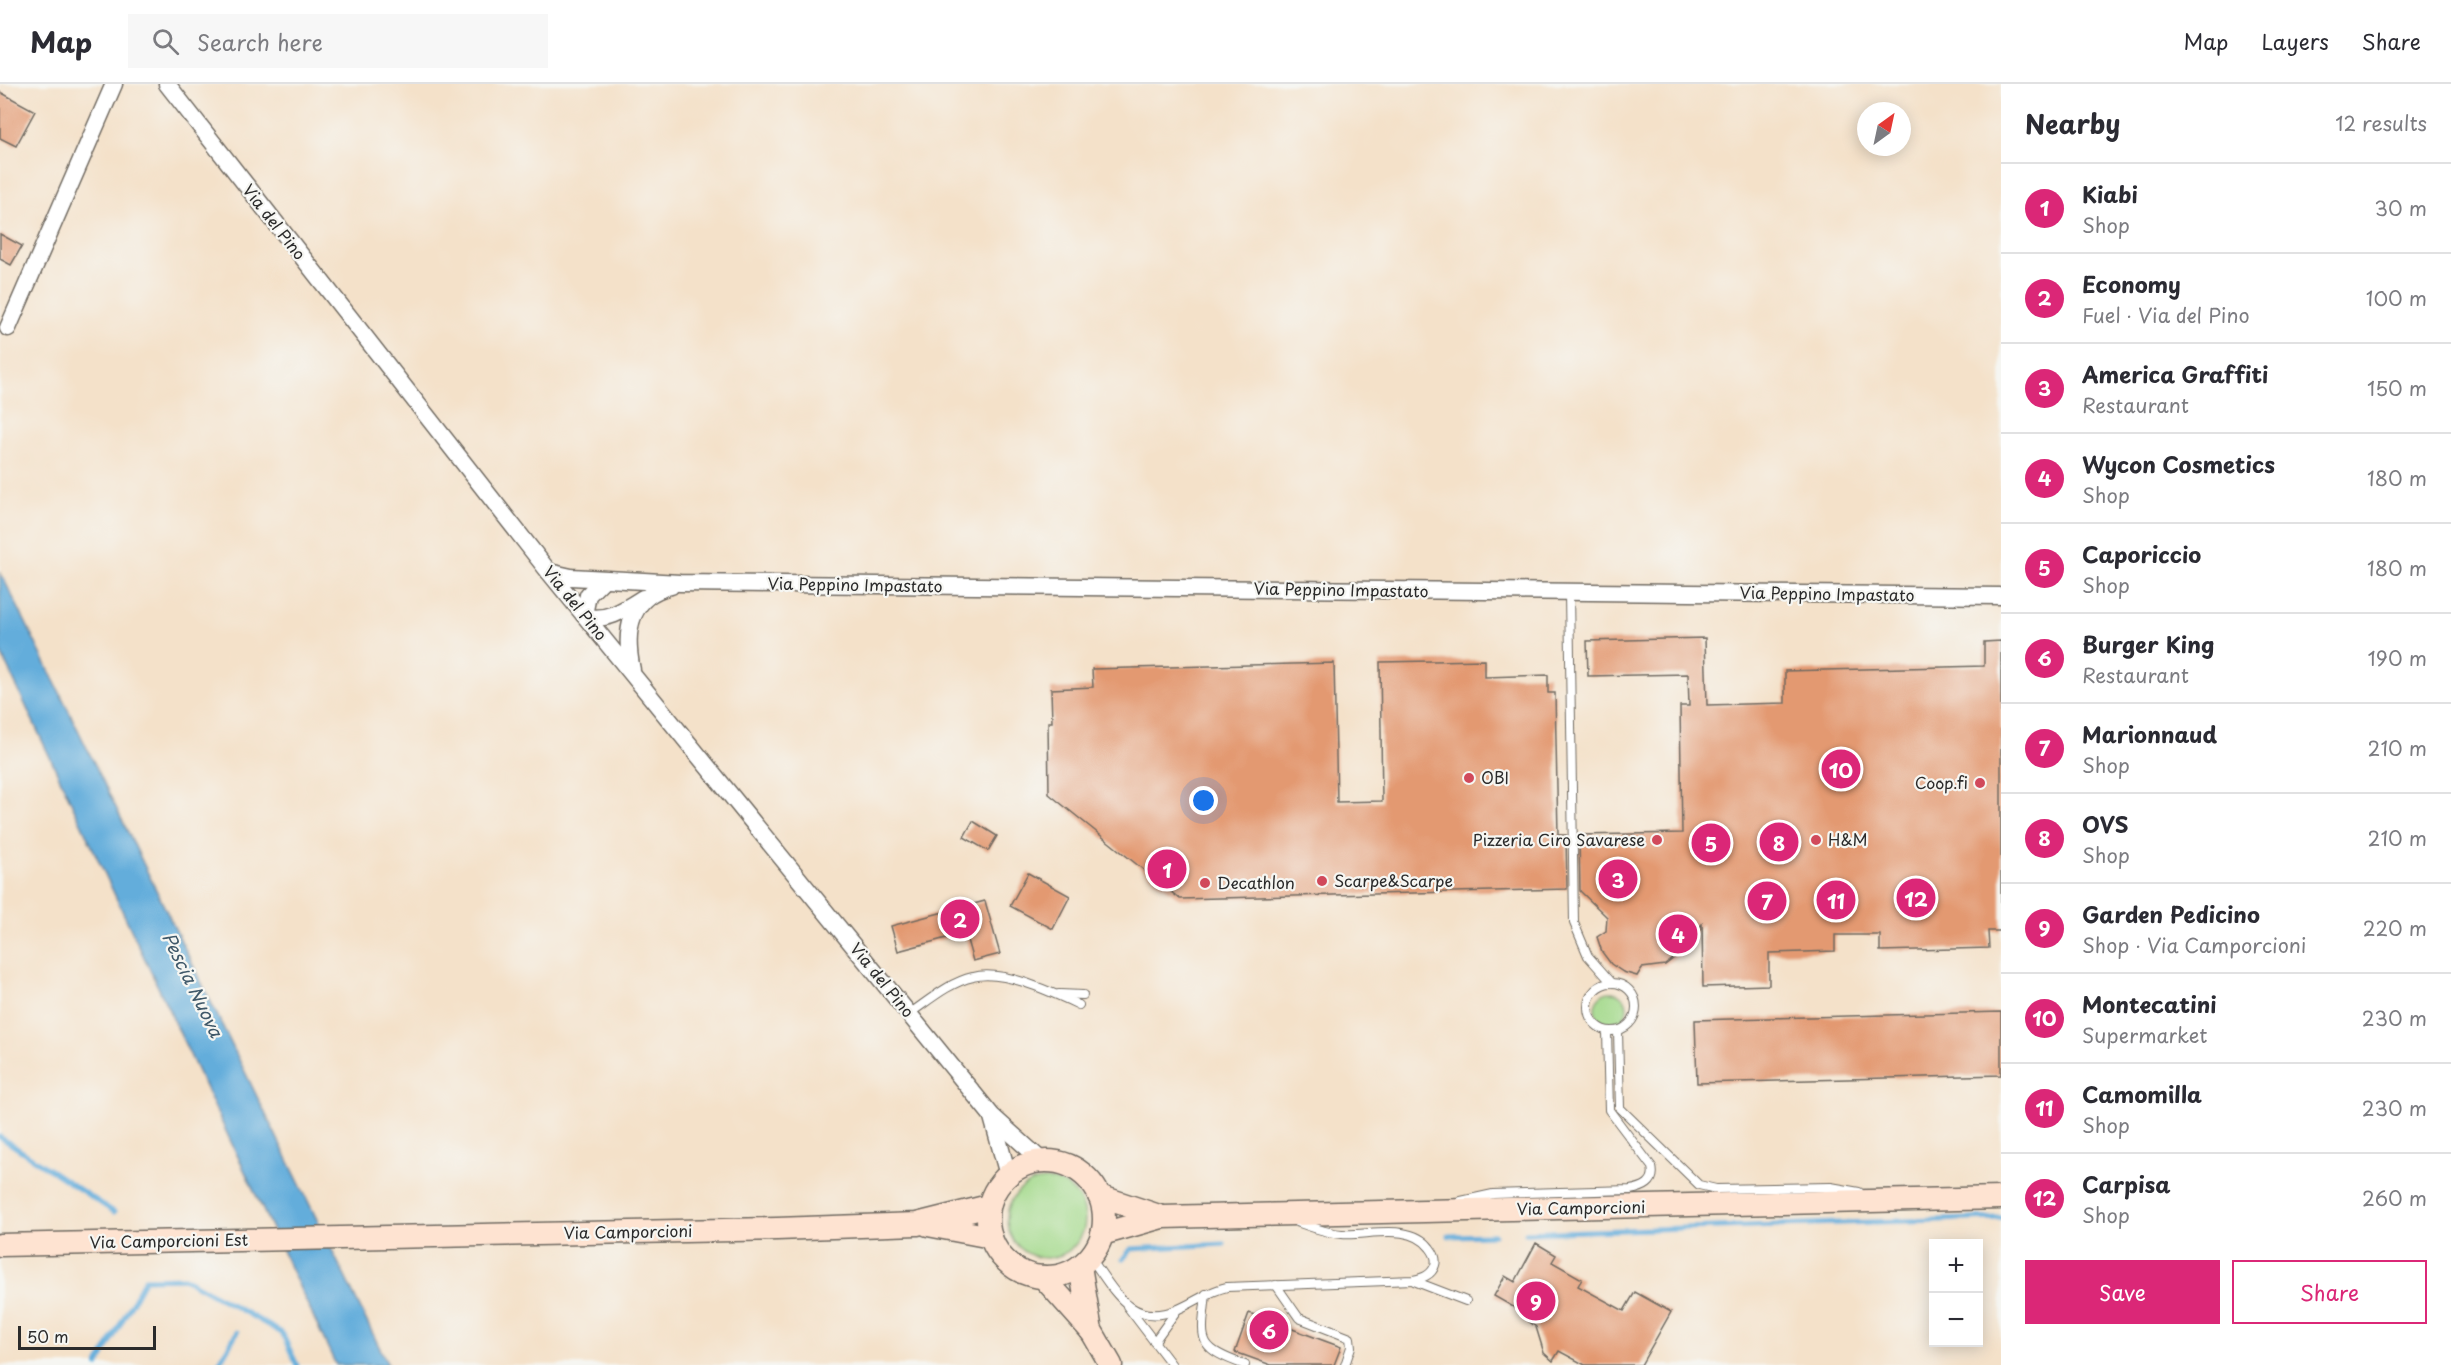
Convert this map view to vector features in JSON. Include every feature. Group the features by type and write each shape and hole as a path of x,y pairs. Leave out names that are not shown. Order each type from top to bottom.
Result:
{"main road":[{"path":"1042,1161 1065,1165 1086,1177 1099,1196 1104,1215 1102,1234 1085,1261 1063,1275 1043,1277 1033,1276 1015,1268 1000,1254 991,1237 988,1216 989,1206 996,1189 1008,1175 1018,1168 1042,1161"},
{"path":"1099,1196 1162,1217"},
{"name":"Via Camporcioni","path":"1162,1217 1419,1213 2001,1198"},
{"path":"917,1224 989,1206"},
{"path":"1102,1234 1162,1217"},
{"name":"Via Camporcioni","path":"338,1237 765,1230 917,1224"},
{"path":"917,1224 991,1237"},
{"name":"Via Camporcioni Est","path":"0,1245 338,1237"},
{"path":"1085,1261 1092,1332"},
{"path":"1043,1277 1092,1332 1111,1365"}],"street":[{"path":"8,328 114,84"},
{"name":"Via del Pino","path":"167,84 549,572 992,1116 1042,1161"},
{"name":"Via Peppino Impastato","path":"549,572 571,578 680,583 2001,596"},
{"path":"603,580 588,595 585,616 598,619 614,615 663,587 680,583"},
{"path":"633,674 628,650 629,628 636,611 648,595"},
{"name":"Via del Pino","path":"992,1116 1008,1175"}],"lane":[{"path":"1569,592 1574,923 1588,956 1612,983 1624,987 1635,1001 1632,1021 1618,1031 1607,1031 1593,1022 1588,1005 1595,990 1612,983"},
{"path":"909,1014 952,986 973,976 996,976 1055,993 1079,1005"},
{"path":"1055,993 1083,995"},
{"path":"1419,1213 1486,1195 1630,1190 1641,1188 1649,1183 1653,1175 1652,1167 1609,1110 1607,1031"},
{"path":"1618,1031 1620,1108 1699,1185 1716,1189 1831,1187 1898,1200"},
{"path":"1276,1215 1334,1233 1394,1233 1419,1239 1432,1249 1436,1261 1431,1272 1413,1281"},
{"path":"1085,1261 1126,1306 1172,1365"},
{"path":"1126,1306 1152,1315 1177,1310 1206,1294 1227,1287 1413,1281 1466,1301"},
{"path":"1276,1286 1299,1318 1350,1338 1351,1347 1345,1365"},
{"path":"1206,1294 1202,1330 1205,1342 1213,1351 1245,1365"},
{"path":"1154,1342 1177,1310"}],"green space":[{"path":"1611,992 1622,997 1627,1008 1622,1019 1611,1024 1600,1019 1595,1008 1600,997"},
{"path":"1046,1180 1061,1183 1074,1191 1082,1204 1085,1219 1082,1234 1074,1247 1061,1255 1046,1258 1031,1255 1018,1247 1010,1234 1007,1219 1010,1204 1018,1191 1031,1183"}],"water":[{"name":"Pescia Nuova","path":"0,572 388,1365 336,1365 0,651"}],"building":[{"path":"0,92 35,111 16,146 0,138"},
{"path":"0,234 22,246 11,265 0,259"},
{"path":"1705,638 1707,705 1785,703 1785,671 1984,666 1984,642 2001,641 2001,931 1988,931 1989,948 1880,951 1880,935 1835,935 1835,951 1769,953 1769,985 1703,987 1702,924 1678,955 1665,965 1642,968 1637,976 1623,972 1611,964 1602,952 1597,937 1606,931 1607,917 1580,891 1579,835 1682,833 1680,706 1689,706 1688,674 1588,676 1587,641"},
{"path":"1485,660 1485,677 1548,675 1548,693 1555,693 1558,835 1566,835 1567,889 1180,899 1049,794 1048,722 1052,722 1051,689 1093,687 1092,669 1334,663 1337,802 1382,801 1380,662"},
{"path":"973,821 997,836 988,851 964,837"},
{"path":"1028,873 1070,896 1053,929 1010,906"},
{"path":"985,901 1000,954 973,961 965,933 898,951 891,926"},
{"path":"2001,1012 2001,1075 1697,1083 1695,1020"},
{"path":"1536,1243 1556,1255 1552,1262 1582,1279 1578,1286 1624,1311 1635,1292 1671,1312 1641,1365 1585,1365 1559,1351 1553,1361 1544,1353 1536,1327 1522,1316 1524,1313 1494,1296 1505,1276 1515,1282"},
{"path":"1249,1313 1341,1347 1334,1365 1271,1365 1235,1352"}],"waterway":[{"path":"0,1137 114,1212"},
{"path":"1526,1233 2001,1218"},
{"path":"1449,1236 1494,1235"},
{"path":"1123,1259 1131,1249 1224,1244"},
{"path":"98,1365 145,1279 184,1278 282,1333 297,1365"},
{"path":"218,1365 237,1332"}],"place":[{"name":"Montecatini","path":"1841,769"},
{"name":"OBI","path":"1469,778"},
{"name":"Coop.fi","path":"1980,783"},
{"name":"Pizzeria Ciro Savarese","path":"1657,840"},
{"name":"H&M","path":"1816,840"},
{"name":"OVS","path":"1779,842"},
{"name":"Caporiccio","path":"1711,843"},
{"name":"Kiabi","path":"1167,869"},
{"name":"America Graffiti","path":"1618,879"},
{"name":"Scarpe&Scarpe","path":"1322,881"},
{"name":"Decathlon","path":"1205,883"},
{"name":"Carpisa","path":"1916,898"},
{"name":"Camomilla","path":"1836,900"},
{"name":"Marionnaud","path":"1767,901"},
{"name":"Economy","path":"960,919"},
{"name":"Wycon Cosmetics","path":"1678,934"},
{"name":"Garden Pedicino","path":"1536,1301"},
{"name":"Burger King","path":"1269,1330"}]}
